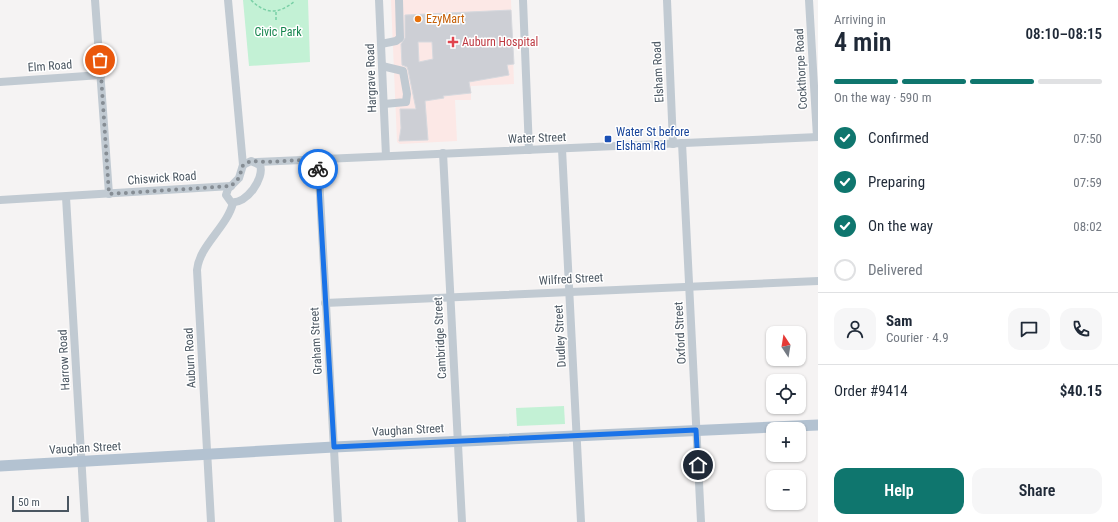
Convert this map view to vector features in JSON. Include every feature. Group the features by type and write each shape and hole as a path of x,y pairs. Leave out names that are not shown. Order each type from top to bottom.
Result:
{"main road":[{"name":"Vaughan Street","path":"0,466 81,460 458,440 818,425"}],"street":[{"path":"95,0 109,194"},
{"path":"228,0 243,165 239,178 228,189 226,195 228,200 233,203 240,202 245,198 259,179 261,168 257,162"},
{"name":"Hargrave Road","path":"379,0 386,156"},
{"path":"381,44 396,41 400,38 399,0"},
{"path":"522,0 529,150"},
{"name":"Elsham Road","path":"667,0 673,144"},
{"name":"Cockthorpe Road","path":"809,0 818,137"},
{"path":"382,66 403,71 407,94 406,102 384,104"},
{"name":"Elm Road","path":"0,82 101,75"},
{"name":"Water Street","path":"243,165 251,161 257,162 818,137"},
{"name":"Oxford Street","path":"682,144 701,522"},
{"name":"Dudley Street","path":"562,148 581,522"},
{"name":"Cambridge Street","path":"443,154 462,522"},
{"name":"Graham Street","path":"318,159 338,522"},
{"name":"Chiswick Road","path":"0,200 231,186"},
{"name":"Harrow Road","path":"66,197 85,522"},
{"name":"Auburn Road","path":"211,522 197,266 204,252 231,211 233,203"},
{"name":"Wilfred Street","path":"325,303 818,281"}],"path":[{"path":"251,0 265,10 276,12 286,8 295,1"},
{"path":"276,12 276,22"}],"shaded area":[{"name":"Auburn Hospital","path":"391,0 511,0 514,84 471,86 471,100 455,100 457,141 400,144 397,142"}],"green space":[{"name":"Civic Park","path":"243,0 308,0 310,62 249,66"},
{"path":"564,406 565,424 517,426 516,408"}],"building":[{"name":"Auburn Hospital","path":"511,10 514,64 507,65 509,75 469,82 471,93 443,96 444,98 425,101 428,140 399,141 401,128 400,109 416,109 408,70 407,67 402,65 401,44 405,38 405,15","holes":["418,42 432,42 433,59 419,62"]}],"way so far":[{"path":"100,60 109,194 231,186 237,181 241,174 243,165 248,161 268,162 318,159 318,169"}],"place":[{"name":"EzyMart","path":"418,19"},
{"name":"Auburn Hospital","path":"453,42"},
{"name":"Water St before Elsham Rd","path":"608,139"}],"route":[{"path":"318,169 334,447 696,430 698,465"}]}
